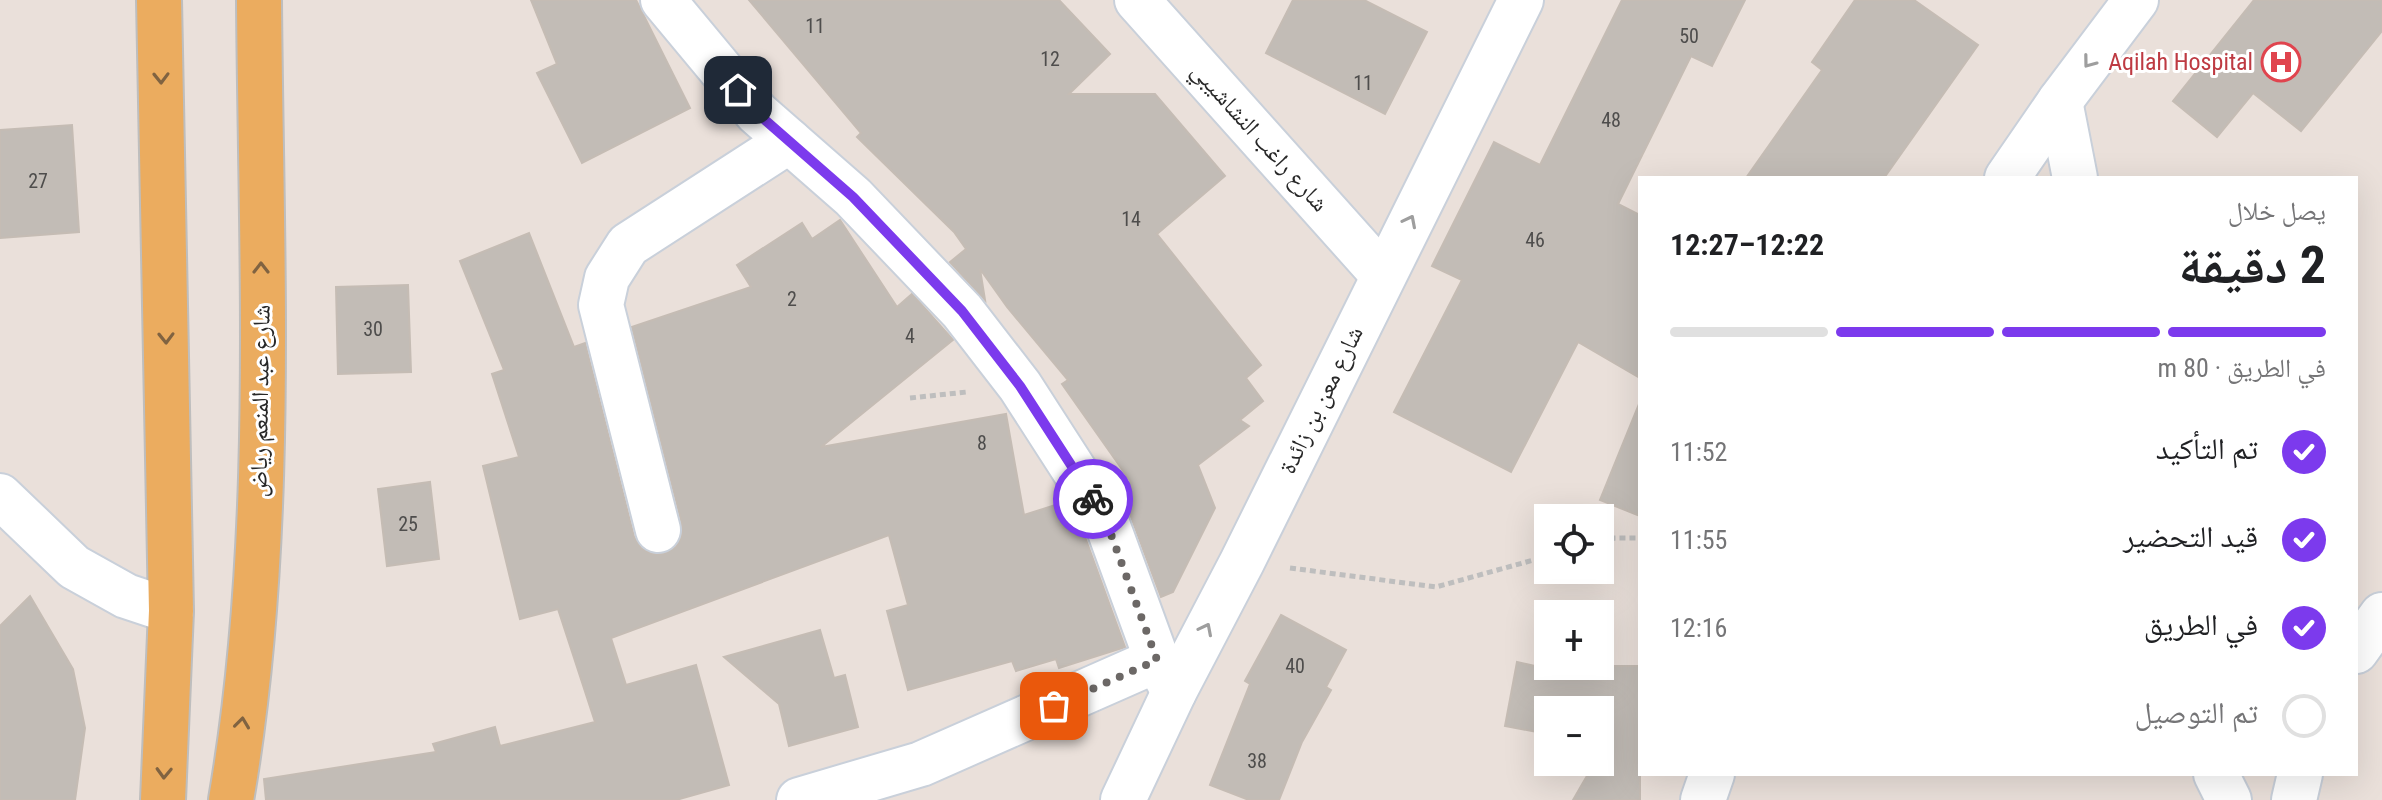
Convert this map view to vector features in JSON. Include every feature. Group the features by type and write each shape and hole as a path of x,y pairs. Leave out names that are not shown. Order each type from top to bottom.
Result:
{"main road":[{"path":"159,0 171,611 163,800"},
{"name":"شارع عبد المنعم رياض","path":"231,800 256,611 261,365 259,0"}],"street":[{"path":"663,0 757,113 853,197 962,311 1020,386 1105,518 1165,676 921,764 799,800"},
{"name":"شارع راغب النشاشيبي","path":"1137,0 1383,275"},
{"name":"شارع معن بن زائدة","path":"1123,800 1165,676 1242,562 1521,0"},
{"path":"2008,176 2136,0"},
{"path":"2060,101 2075,176"},
{"path":"658,530 601,305 607,278 628,245 789,141"},
{"path":"0,496 74,567 126,596 171,611"},
{"path":"2358,648 2382,615"},
{"path":"1703,800 1711,776"},
{"path":"2217,776 2229,800"},
{"path":"2294,800 2300,776"}],"path":[{"path":"1614,538 1638,538"},
{"path":"1242,562 1436,587 1534,560"}],"building":[{"path":"531,0 636,0 690,108 582,163 537,73 557,64"},
{"path":"749,0 1059,0 1110,54 1069,94 1155,94 1225,176 1157,234 1261,365 1246,378 1263,401 1240,420 1249,426 1198,465 1215,508 1173,592 1161,597 1128,509 1115,487 1131,482 1062,384 1068,380 1007,307 980,269 985,300 950,262 966,249 954,232 857,137 861,133"},
{"path":"1293,0 1364,0 1427,32 1385,114 1266,53"},
{"path":"1622,0 1745,0 1712,66 1691,56 1618,204 1638,214 1638,377 1578,342 1511,472 1394,412 1462,280 1432,266 1494,142 1540,165"},
{"path":"1855,0 1914,0 1978,45 1885,176 1747,176 1822,70 1812,62"},
{"name":"Aqilah Hospital","path":"2254,0 2382,0 2382,31 2301,131 2253,93 2217,137 2173,101"},
{"path":"72,125 79,232 0,238 0,130"},
{"path":"840,220 897,307 912,294 953,340 821,447 1006,414 1024,515 1065,502 1082,529 1125,647 1059,668 1056,659 1016,671 1012,661 908,690 887,611 908,605 889,535 611,638 626,685 696,665 729,785 676,800 266,800 264,779 436,752 433,744 495,727 500,746 595,722 558,609 520,619 483,466 519,457 492,374 504,370 460,261 529,233 574,347 585,343 634,537 641,548 652,554 663,554 676,547 682,536 682,524 632,327 751,287 737,265 802,223 812,239"},
{"path":"408,285 411,372 338,374 336,287"},
{"path":"1638,406 1638,515 1600,500"},
{"path":"430,482 439,559 387,566 378,489"},
{"path":"30,596 73,669 85,728 75,800 0,800 0,626"},
{"path":"1281,615 1346,650 1326,687 1331,690 1302,742 1279,800 1249,800 1210,785 1250,684 1245,681"},
{"path":"820,630 834,678 845,675 858,727 789,746 779,704 724,657"},
{"path":"1517,662 1534,666 1534,680 1614,680 1614,666 1638,666 1640,800 1573,800 1587,776 1614,776 1614,696 1534,696 1534,731 1505,726"}],"way so far":[{"path":"1054,706 1157,660 1105,518 1093,499"}],"place":[{"name":"Aqilah Hospital","path":"2281,62"}],"route":[{"path":"738,90 757,113 853,197 962,311 1020,386 1093,499"}]}
